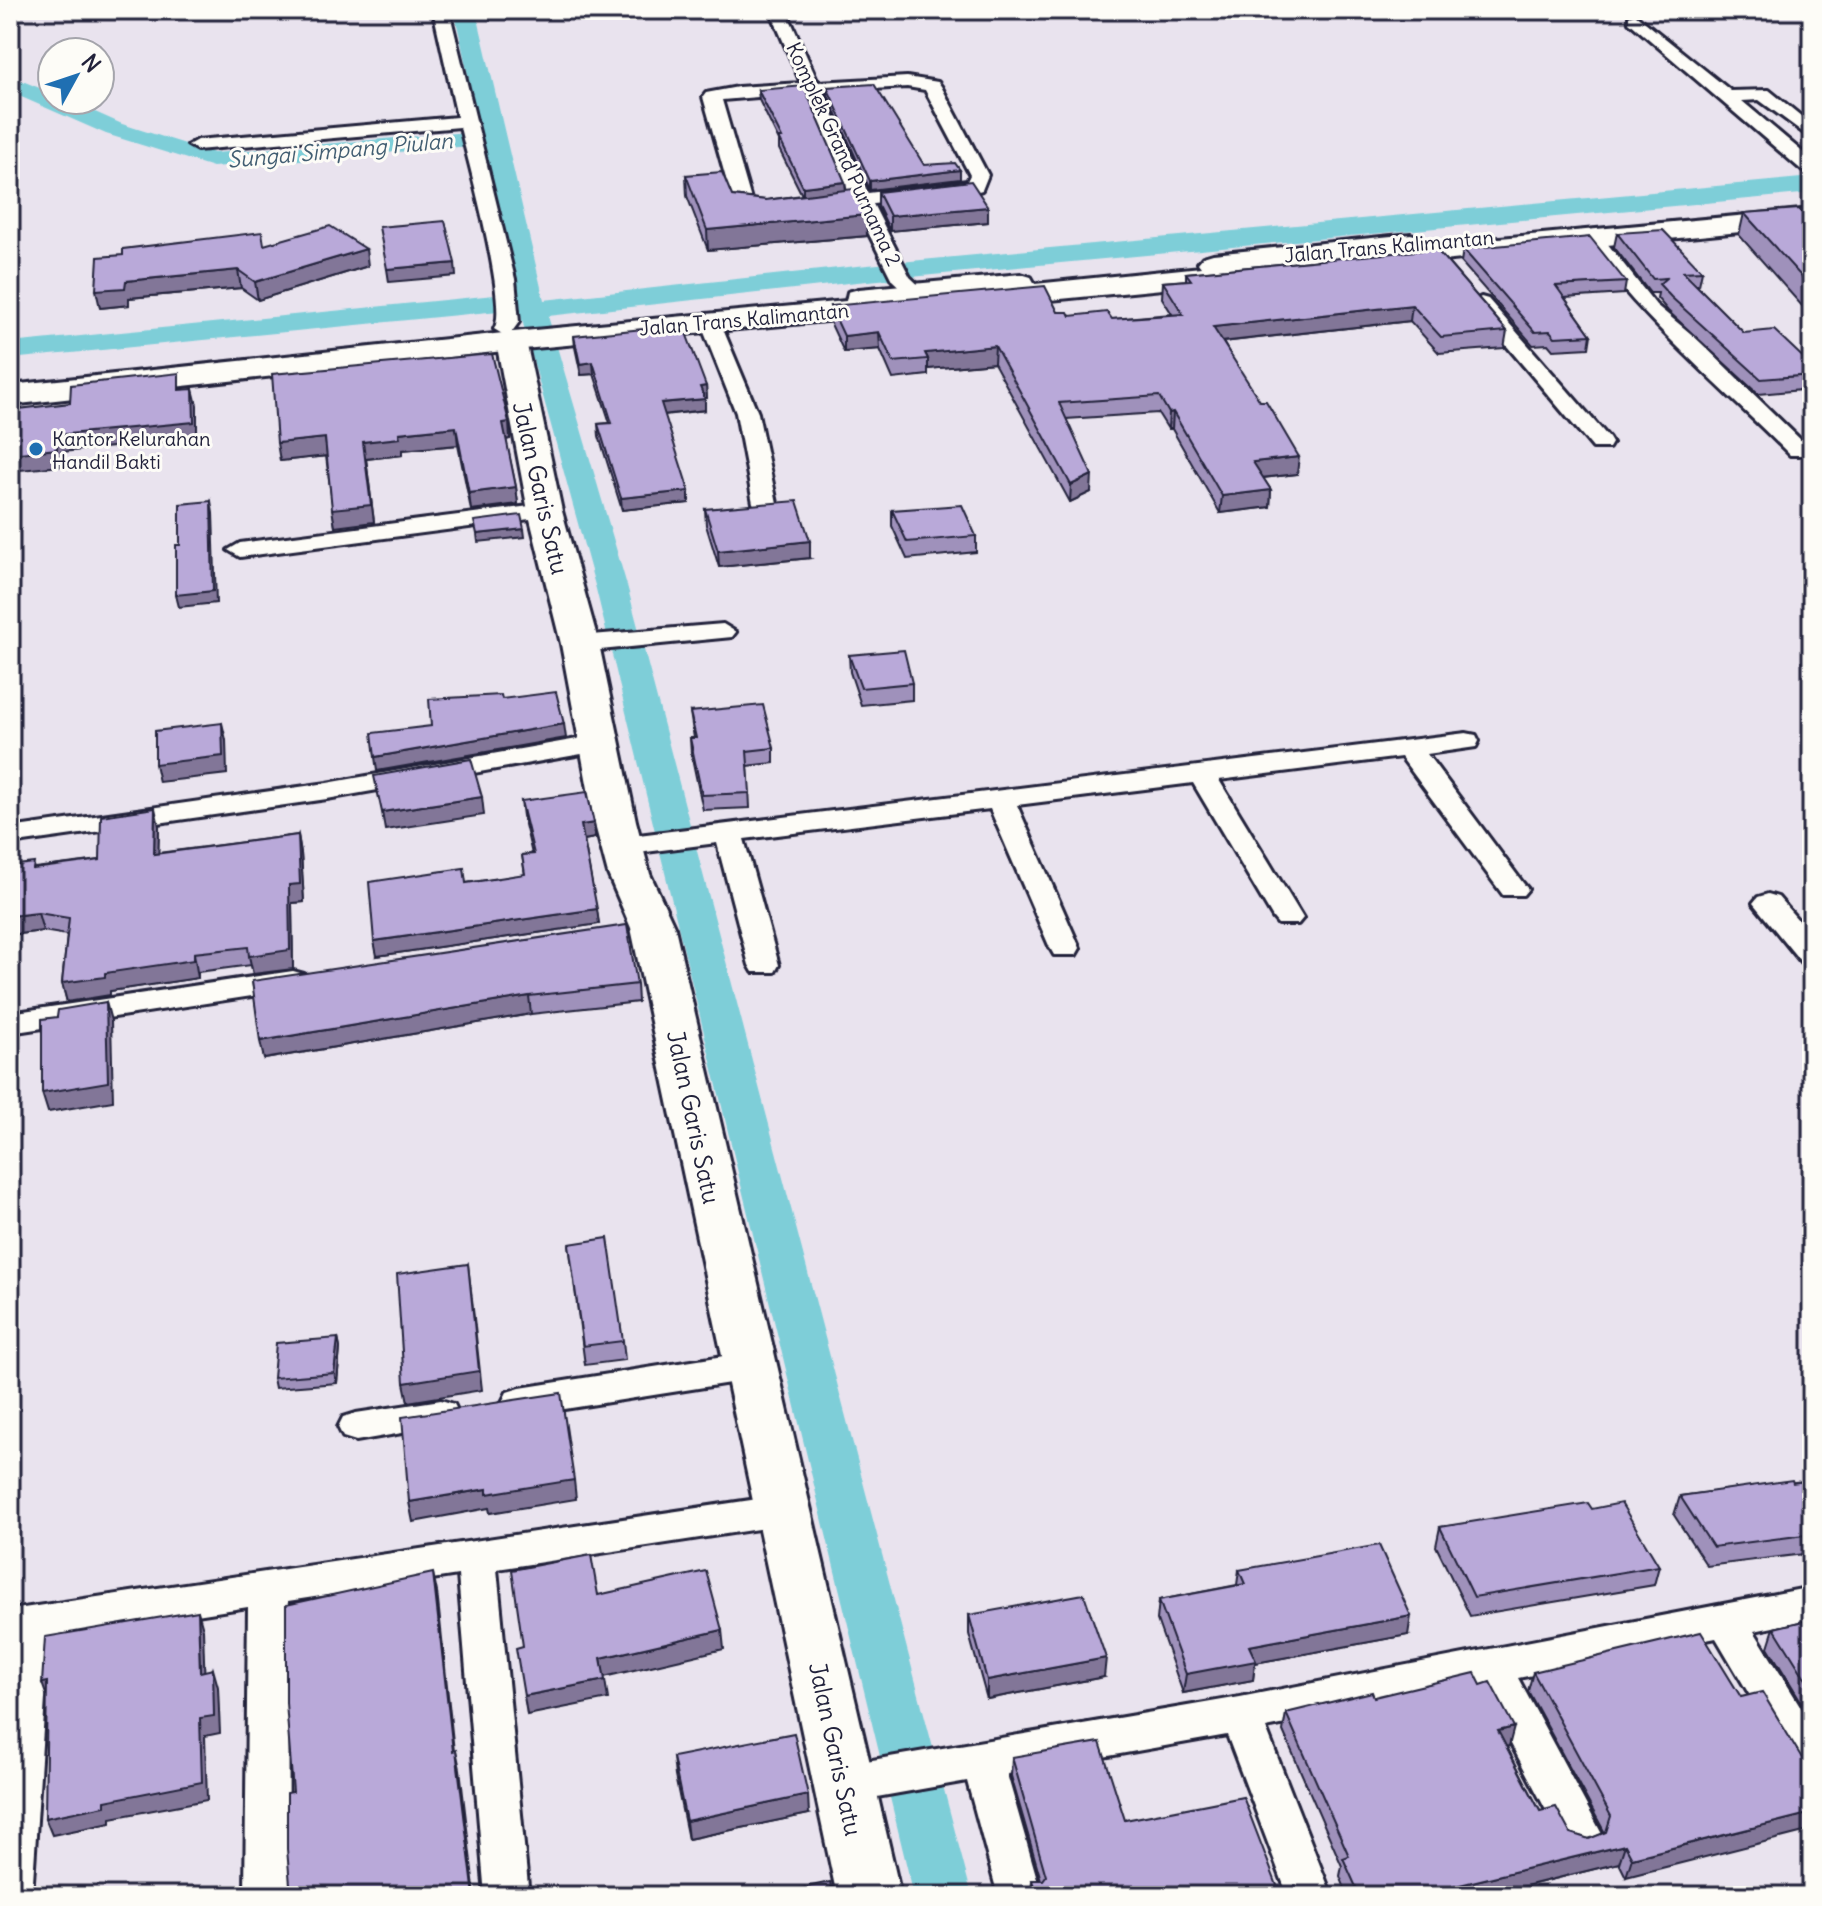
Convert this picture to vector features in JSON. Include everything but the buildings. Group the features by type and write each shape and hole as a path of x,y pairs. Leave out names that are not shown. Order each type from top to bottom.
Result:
{"main road":[{"name":"Jalan Trans Kalimantan","path":"10,377 508,330 710,322 1812,207"},
{"name":"Jalan Trans Kalimantan","path":"594,327 909,286 1438,252 1812,217"},
{"name":"Jalan Trans Kalimantan","path":"10,395 508,330"},
{"name":"Jalan Garis Satu","path":"508,330 545,511 593,643 600,743 639,843 629,874 638,930 784,1510 862,1780 869,1896"}],"street":[{"path":"441,10 505,285 508,330"},
{"name":"Komplek Grand Purnama 2","path":"778,10 862,201 892,261 909,286"},
{"path":"1635,19 1726,97 1804,155 1812,169"},
{"path":"907,82 932,86 979,175 975,186 766,211 744,207 712,97 813,87 907,82"},
{"path":"1726,97 1763,94 1812,134"},
{"path":"197,145 471,131"},
{"path":"1592,237 1649,309 1688,341 1798,450"},
{"path":"1438,252 1601,443"},
{"path":"710,322 747,413 765,503"},
{"path":"240,550 545,511"},
{"path":"593,643 723,632"},
{"path":"639,843 1466,741"},
{"path":"10,836 327,791 600,743"},
{"path":"1409,749 1513,889"},
{"path":"1202,775 1288,918"},
{"path":"1000,799 1065,948"},
{"path":"728,832 764,965"},
{"path":"1768,903 1812,955"},
{"path":"10,1023 327,975"},
{"path":"356,1427 749,1366"},
{"path":"10,1896 20,1625 784,1510"},
{"path":"476,1558 507,1896"},
{"path":"267,1896 268,1588"},
{"path":"862,1780 1240,1715 1812,1603"},
{"path":"1726,1619 1812,1762"},
{"path":"1490,1665 1582,1836"},
{"path":"1240,1715 1310,1896"},
{"path":"967,1761 1020,1896"}],"waterway":[{"path":"465,10 530,300"},
{"name":"Sungai Simpang Piulan","path":"10,83 114,129 213,160 492,137"},
{"path":"533,309 857,274 1812,185"},
{"path":"10,351 530,300"},
{"path":"530,300 612,589 943,1896"}],"place":[{"name":"Kantor Kelurahan Handil Bakti","path":"36,449"}]}
